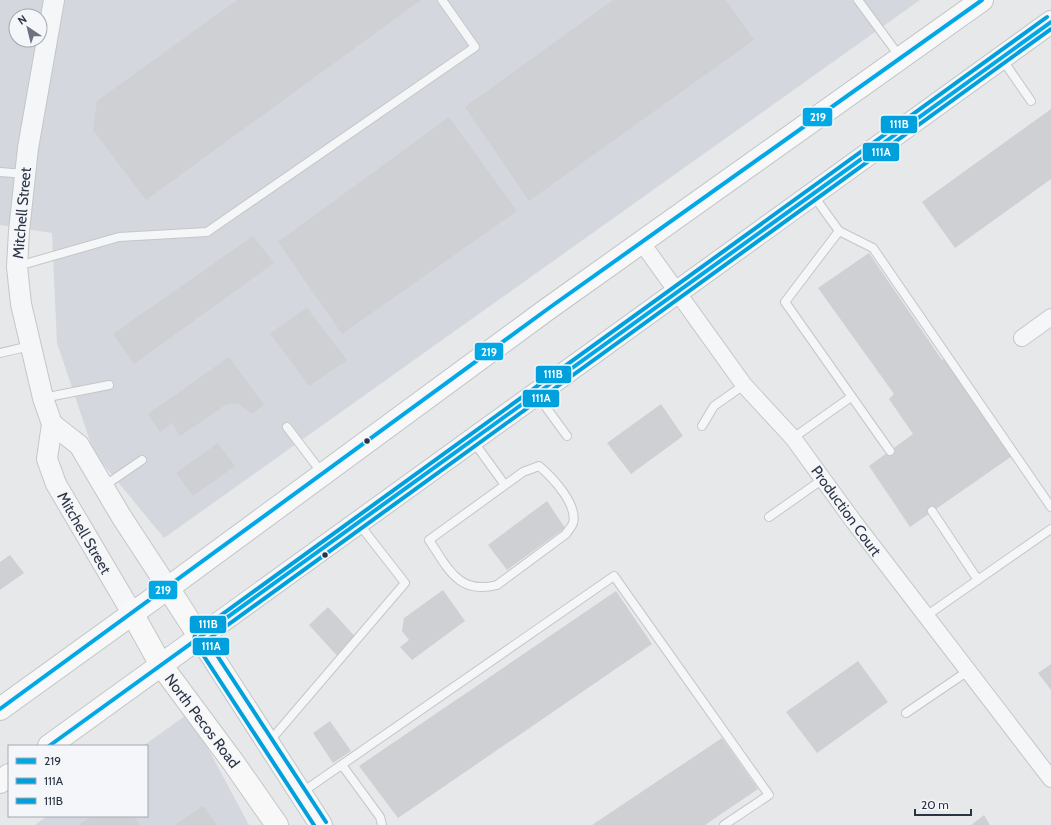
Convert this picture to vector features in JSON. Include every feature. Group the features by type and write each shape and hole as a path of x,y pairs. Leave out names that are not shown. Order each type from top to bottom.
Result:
{"main road":[{"path":"0,709 168,588 549,308 982,0"},
{"path":"50,745 537,395 1051,22"},
{"path":"168,588 321,825"},
{"name":"North Pecos Road","path":"132,613 161,666 233,762 277,825"},
{"path":"0,782 8,776"}],"street":[{"name":"Mitchell Street","path":"54,0 28,148 25,174 19,231 18,267 21,304 43,398 52,424 47,459 56,484 132,613"},
{"name":"Production Court","path":"642,243 744,385 793,438 822,479 1051,779"},
{"path":"1022,338 1051,317"},
{"path":"52,424 79,445 168,588"}],"lane":[{"path":"18,267 119,237 207,232 475,46 442,0"},
{"path":"858,0 901,58"},
{"path":"1001,58 1032,101"},
{"path":"0,172 25,174"},
{"path":"812,194 839,231 873,248 1051,507"},
{"path":"839,231 785,302 890,451"},
{"path":"0,353 30,346"},
{"path":"43,398 109,385"},
{"path":"702,426 714,406 744,385"},
{"path":"537,395 567,436"},
{"path":"793,438 851,397"},
{"path":"287,427 322,474"},
{"path":"472,441 504,485"},
{"path":"104,486 142,460"},
{"path":"539,466 550,476 567,499 573,511 573,523 566,534 497,585 484,588 468,586 453,575 429,540 504,485 523,472 539,466"},
{"path":"769,517 822,479"},
{"path":"932,511 978,580"},
{"path":"268,743 405,582 358,523"},
{"path":"926,616 1051,529"},
{"path":"301,793 614,576 768,795 724,825"},
{"path":"906,713 968,671"},
{"path":"342,765 380,817 382,825"}],"shaded area":[{"path":"0,0 920,0 164,538 94,453 57,343 52,233 0,225"},
{"path":"189,713 249,825 35,825 46,817 148,817 148,745 144,745"}],"building":[{"path":"237,0 421,0 146,200 93,130 97,101"},
{"path":"613,0 726,0 754,40 529,201 465,107"},
{"path":"1051,109 1051,179 955,248 922,202"},
{"path":"449,117 517,211 342,334 278,242"},
{"path":"253,236 274,263 134,364 113,334"},
{"path":"869,253 942,360 948,357 1015,454 910,527 869,466 913,434 889,399 894,394 818,288"},
{"path":"307,308 347,360 309,386 270,333"},
{"path":"229,357 264,405 252,414 238,404 227,404 180,436 172,423 160,432 148,414"},
{"path":"661,404 683,436 631,474 607,443"},
{"path":"218,443 235,466 193,496 176,473"},
{"path":"547,501 565,528 507,570 488,545"},
{"path":"10,555 24,573 0,590 0,562"},
{"path":"443,590 465,621 412,660 400,647 409,640 402,631 404,618"},
{"path":"616,591 652,644 398,818 359,766"},
{"path":"328,607 360,642 341,660 309,625"},
{"path":"858,661 888,702 817,753 786,712"},
{"path":"1051,664 1051,690 1038,673"},
{"path":"330,721 351,751 333,763 313,733"},
{"path":"722,738 758,789 705,825 592,825"},
{"path":"203,806 217,825 176,824"},
{"path":"984,815 990,825 971,825"},
{"path":"91,817 135,817 140,825 79,825"}],"transit line":[{"name":"219","path":"0,709 549,308 982,0"},
{"name":"111B","path":"314,825 194,641 195,634 1047,17"},
{"name":"219","path":"50,745 1051,22"},
{"name":"111A","path":"326,822 207,640 1051,29"}]}
